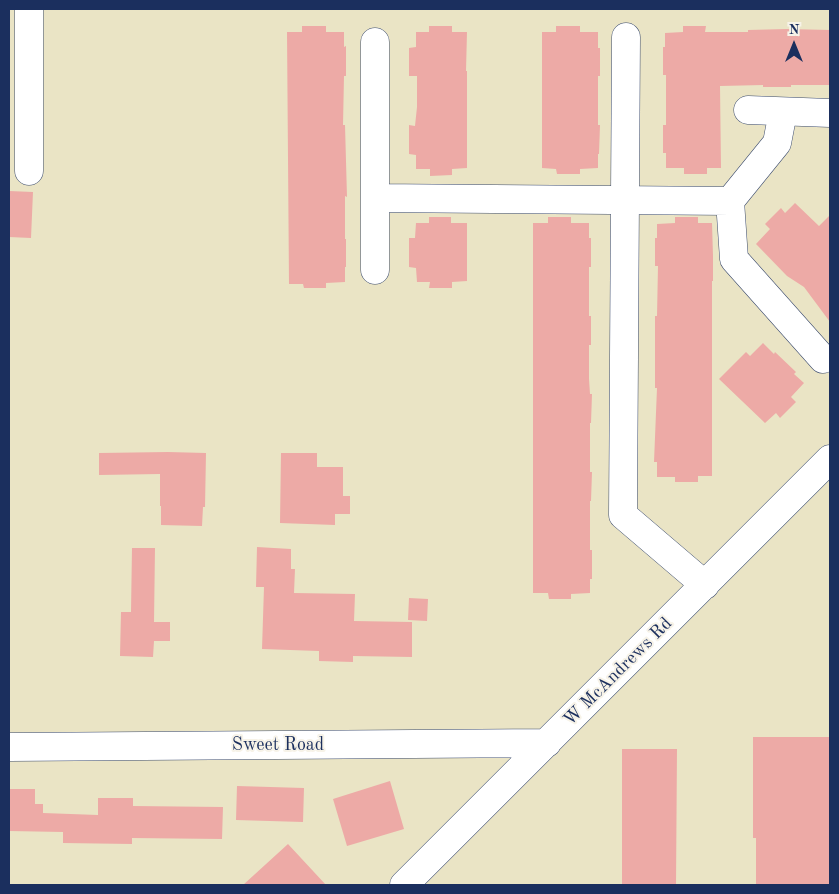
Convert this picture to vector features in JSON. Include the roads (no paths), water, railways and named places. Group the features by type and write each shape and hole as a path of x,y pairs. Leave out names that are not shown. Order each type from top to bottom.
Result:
{"street":[{"path":"29,171 30,9"},
{"path":"626,37 623,515 705,585"},
{"path":"375,42 375,270"},
{"path":"748,110 830,113"},
{"path":"783,112 777,143 730,200 734,259 823,359"},
{"path":"375,198 730,200"},
{"name":"W McAndrews Rd","path":"404,885 830,458"},
{"name":"Sweet Road","path":"9,746 547,743"}]}
